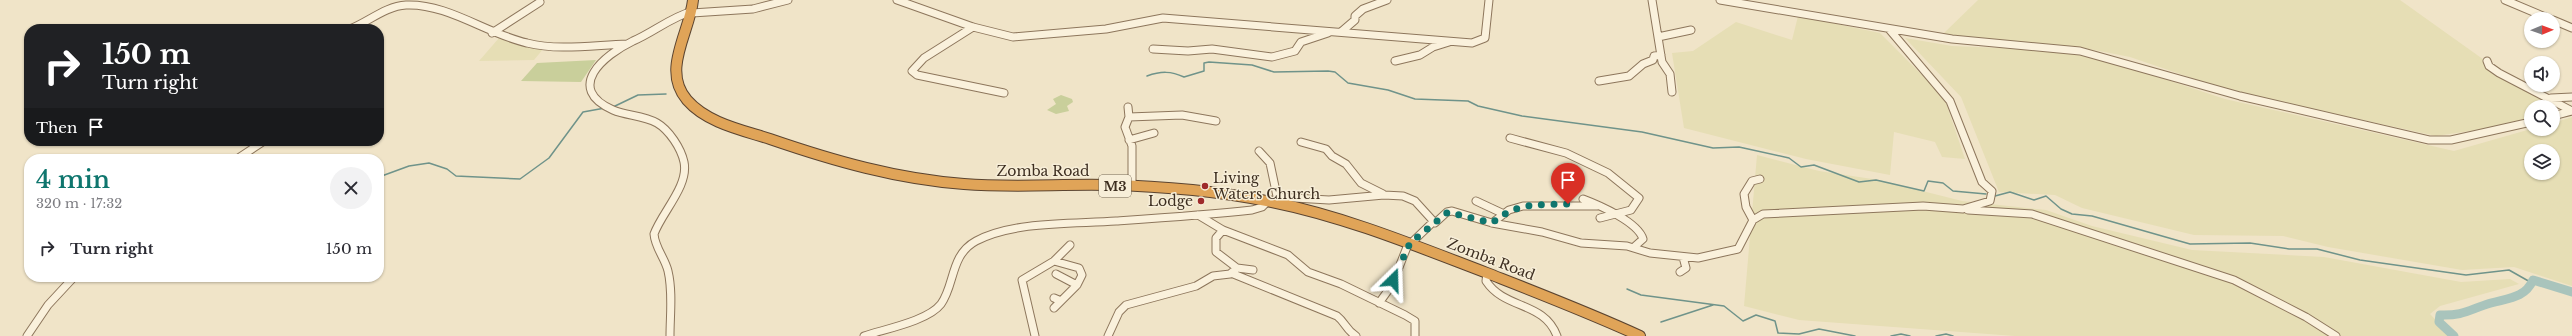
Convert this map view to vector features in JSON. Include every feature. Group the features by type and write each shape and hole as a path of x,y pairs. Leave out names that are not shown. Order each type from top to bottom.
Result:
{"highway":[{"name":"Zomba Road","path":"693,8 676,58 676,82 685,97 698,111 726,125 839,163 905,177 982,185 1132,186 1198,191 1275,201 1337,218 1410,243 1592,314 1640,336"}],"street":[{"path":"670,336 669,275 664,260 654,243 654,234 682,177 684,162 674,142 658,123 610,108 596,100 589,87 591,73 597,65 627,44 693,8 713,11 752,10 775,6 788,0"},
{"path":"897,0 973,27 1008,37 1027,37 1113,28 1163,18 1472,43 1482,41 1486,35 1489,0"},
{"path":"1153,49 1166,48 1188,51 1212,49 1272,57 1295,51 1301,42 1312,37 1343,32 1363,9 1388,0"},
{"path":"1652,0 1661,55 1670,74 1672,92"},
{"path":"1720,0 1819,15 1889,29 1952,39 2080,51 2240,96 2430,140 2451,140 2524,124"},
{"path":"2505,0 2533,12"},
{"path":"492,33 540,2"},
{"path":"360,24 394,8 410,5 439,11 492,33 525,43 545,45 627,44"},
{"path":"2560,23 2572,28"},
{"path":"973,27 935,50 912,71 917,74 1004,94"},
{"path":"1889,29 1950,101 1982,182 1992,191 1990,201 1963,209"},
{"path":"1658,37 1691,30"},
{"path":"1395,61 1420,55 1433,47 1451,41"},
{"path":"1600,82 1629,76 1643,64 1653,60 1654,56 1661,55"},
{"path":"2487,61 2489,66 2518,85 2551,98 2572,111"},
{"path":"2551,98 2572,97"},
{"path":"1128,107 1129,117 1125,127 1130,140 1133,167 1132,186"},
{"path":"2560,114 2572,111"},
{"path":"1129,117 1182,115 1216,121"},
{"path":"1130,140 1154,133"},
{"path":"1510,138 1566,153 1608,173 1639,198 1631,210 1600,218"},
{"path":"1302,142 1326,149 1332,156 1346,164 1361,183 1385,195"},
{"path":"244,154 256,146"},
{"path":"1259,151 1270,163 1275,201"},
{"path":"1753,220 1746,207 1744,194 1752,181 1760,179"},
{"path":"864,336 915,321 930,314 943,300 954,268 966,250 974,242 995,232 1093,222 1198,215 1255,209 1275,201 1332,200 1385,195 1412,200 1433,222"},
{"path":"1583,199 1631,223 1643,234 1643,239 1634,247"},
{"path":"1476,201 1504,214"},
{"path":"1492,223 1504,214 1528,205 1597,206"},
{"path":"1379,303 1392,285 1393,278 1410,243 1433,222 1451,211 1492,223 1542,232 1581,243 1634,247 1650,253 1698,258 1738,249 1741,246 1753,220 1763,214 1772,212 1923,206 2032,214 2234,280 2306,317 2336,336"},
{"path":"1198,215 1223,230 1272,247 1288,255 1308,272 1341,284 1415,321 1415,336"},
{"path":"1223,230 1216,238 1216,252 1234,270 1336,316 1342,320 1346,330 1356,336"},
{"path":"1035,336 1033,317 1023,294 1022,280 1054,261 1070,245"},
{"path":"1680,272 1686,268 1683,257"},
{"path":"1054,261 1079,268 1082,275 1070,294 1058,300 1054,308"},
{"path":"1108,336 1119,312 1126,305 1196,286 1213,276 1234,270 1253,270"},
{"path":"1487,273 1486,281 1492,290 1508,300 1538,312 1554,329 1557,336"},
{"path":"1056,274 1077,285"},
{"path":"27,336 48,304 69,282"}],"shaded area":[{"path":"1978,0 2400,0 2524,88 2524,92 2529,92 2540,100 2524,100 2524,123 2436,136 2227,90 2130,57 2084,48 1945,36 1944,33"},
{"path":"1798,16 1880,33 1944,97 1965,159 1942,157 1935,142 1894,132 1890,175 1806,159 1684,128 1672,53 1693,51 1736,22 1792,40"},
{"path":"499,38 544,48 534,60 479,61"},
{"path":"1905,38 1952,46 2079,51 2225,99 2454,151 2524,131 2524,136 2560,136 2560,121 2572,117 2572,286 2514,267 2462,270 2328,247 2283,236 2194,235 2082,208 2055,195 1999,192 1961,97"},
{"path":"1757,155 1819,171 1879,180 1962,201 2046,210 2092,226 2192,250 2324,257 2461,282 2510,279 2519,284 2440,306 2430,314 2451,336 2015,336 1799,320 1744,306"}],"green space":[{"path":"596,60 581,82 521,81 537,63"},
{"path":"1061,95 1072,99 1073,102 1067,106 1069,111 1056,114 1047,110 1056,104 1053,99"}],"waterway":[{"path":"1147,76 1166,72 1184,77 1204,71 1204,63 1209,62 1252,65 1274,72 1328,71 1335,72 1348,83 1388,90 1415,99 1468,101 1478,106 1522,116 1642,132 1713,148 1739,147 1789,158 1801,167 1814,165 1859,182 1876,180 1924,191 1928,181 1943,183 1953,191 1986,194"},
{"path":"613,107 638,95 666,94"},
{"path":"384,175 409,166 429,163 447,169 456,176 520,179 549,158 583,112 605,108"},
{"path":"1995,196 2010,192 2034,200 2046,196 2061,209 2072,214 2092,216 2190,244 2250,243 2289,249 2317,249 2360,260 2466,275 2509,270 2532,283"},
{"path":"2454,336 2439,322 2440,315 2461,313 2516,296 2526,290 2533,280 2572,292"},
{"path":"1627,289 1641,295 1724,306 1743,321 1756,315 1775,321 1778,333 1799,334 1819,329 1855,336"},
{"path":"1661,322 1713,305"},
{"path":"1891,336 1901,334 1910,336"},
{"path":"1936,336 1946,334 1953,336"}],"place":[{"name":"Living Waters Church","path":"1205,186"},
{"name":"Lodge","path":"1201,201"}],"route":[{"path":"1393,280 1410,243 1433,222 1436,223 1445,213 1449,211 1492,223 1509,210 1523,206 1568,204"}]}
